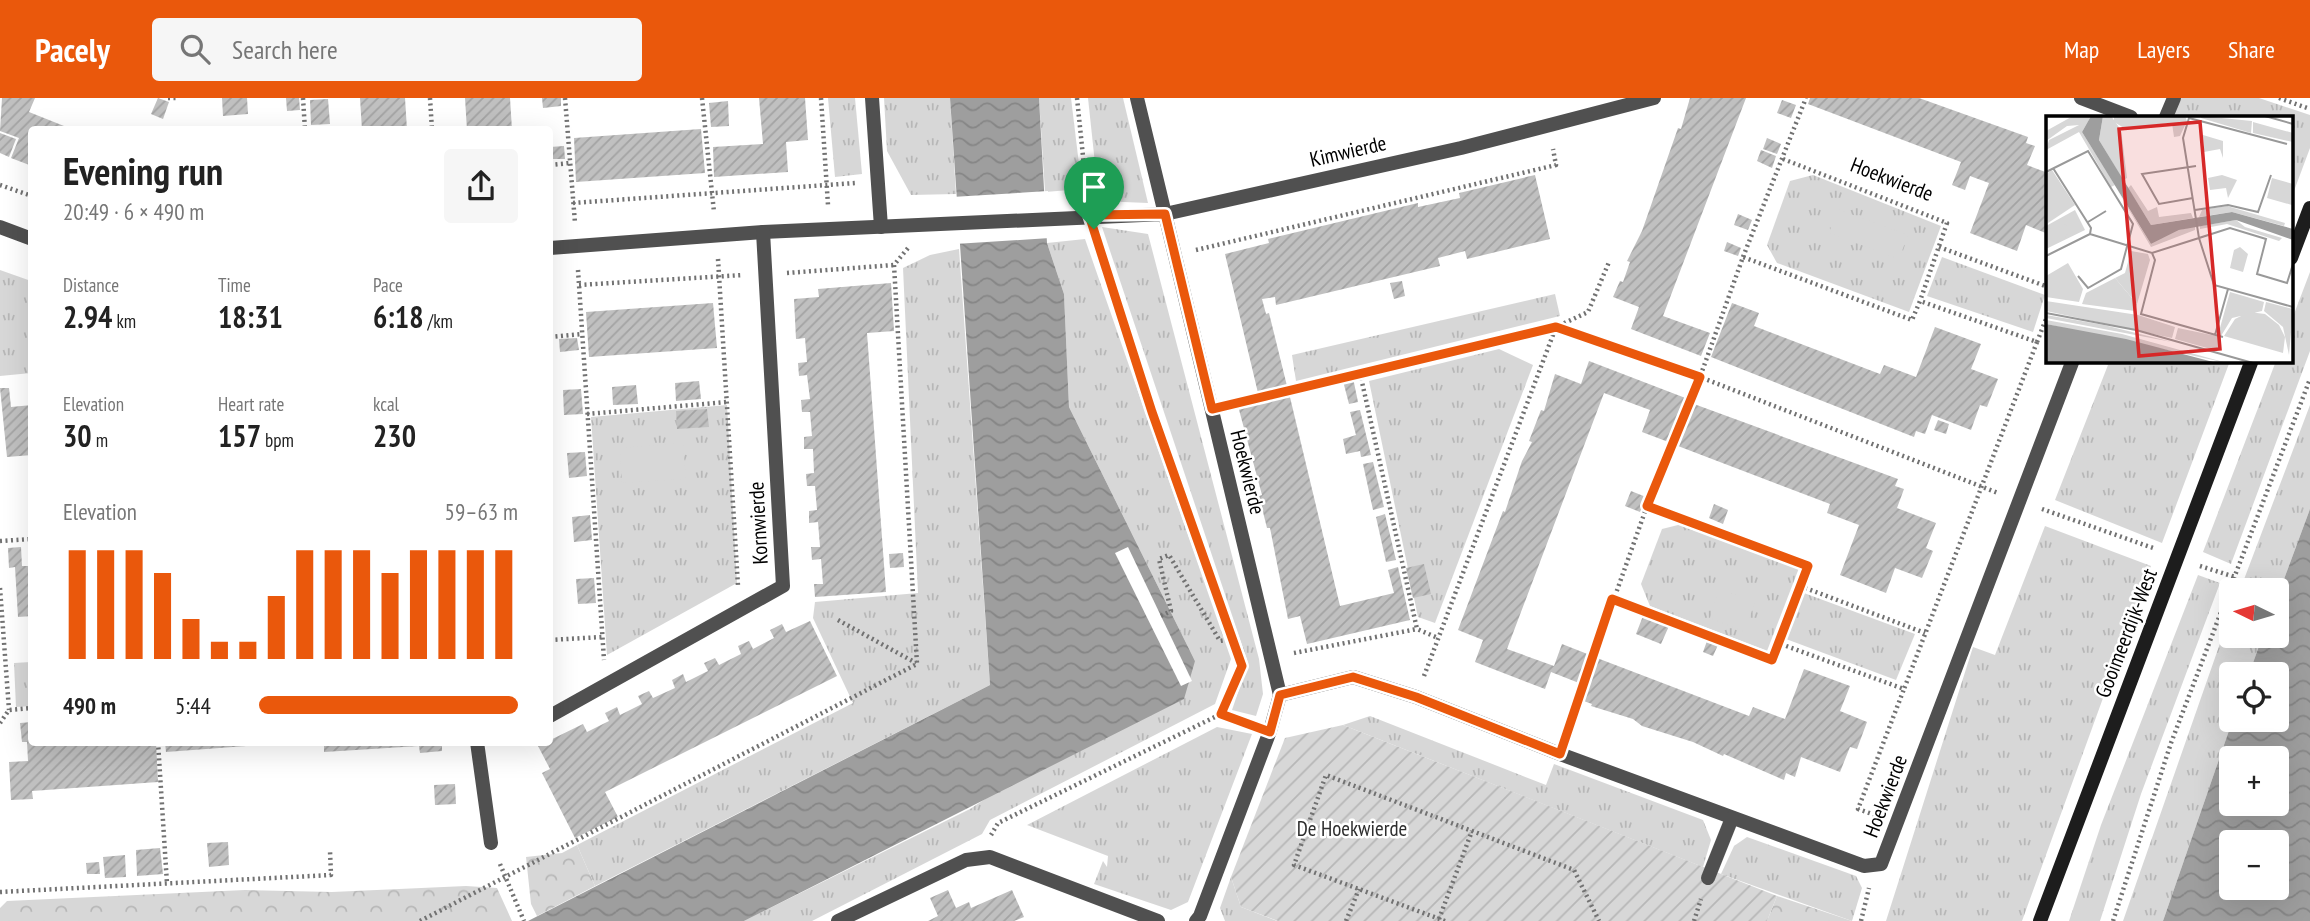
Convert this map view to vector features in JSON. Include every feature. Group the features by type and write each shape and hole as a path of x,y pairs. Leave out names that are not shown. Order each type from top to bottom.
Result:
{"street":[{"path":"872,98 881,227"},
{"path":"553,248 763,232 1052,216 1165,214 1137,98"},
{"name":"Kimwierde","path":"1165,214 1548,126 1654,98"},
{"path":"2081,98 2128,116"},
{"path":"2166,116 2174,98"},
{"path":"2292,255 2310,208"},
{"name":"Hoekwierde","path":"1165,214 1280,695 1270,732 1196,921"},
{"path":"0,228 28,238"},
{"name":"Kornwierde","path":"553,714 783,586 763,232"},
{"name":"Hoekwierde","path":"1280,695 1353,677 1416,697 1560,754 1864,866 1881,864 2072,362"},
{"name":"Gooimeerdijk-West","path":"2040,921 2251,362"},
{"path":"478,746 491,843"},
{"path":"1708,878 1732,818"},
{"path":"838,921 966,860 990,857 1158,921"}],"path":[{"path":"168,98 177,98"},
{"path":"303,98 305,126"},
{"path":"430,98 432,126"},
{"path":"565,98 606,685"},
{"path":"702,98 716,236 740,611"},
{"path":"821,98 830,229"},
{"path":"990,857 994,847 991,834 998,823 1221,714 1242,666 1152,412 1089,215 1077,98"},
{"path":"1560,754 1612,599 1806,98"},
{"path":"2279,98 2310,108"},
{"path":"1174,255 1556,165 1548,126"},
{"name":"Hoekwierde","path":"1783,159 1947,223 1920,301"},
{"path":"553,165 570,163"},
{"path":"573,203 878,182"},
{"path":"0,185 28,195"},
{"path":"913,225 914,241 894,265 917,664"},
{"path":"1939,247 2046,287"},
{"path":"1743,257 1912,320 1920,301 2037,342"},
{"path":"1212,409 1556,327 1588,312 1609,262"},
{"path":"579,285 894,265"},
{"path":"1897,822 1858,808 2046,319"},
{"path":"1556,327 1700,377 2019,502"},
{"path":"1416,697 1556,327"},
{"path":"553,337 582,334"},
{"path":"1360,373 1417,629"},
{"path":"2113,921 2171,743 2310,379"},
{"path":"587,414 727,402"},
{"name":"Gooimeerdijk-West","path":"2019,502 2163,551"},
{"path":"1612,599 1772,660 1808,566 1647,506"},
{"path":"0,541 28,539"},
{"path":"1161,616 1171,611 1159,559 1169,555 1220,641 1232,639"},
{"path":"1800,586 1925,633"},
{"path":"0,588 9,710 0,723"},
{"path":"838,620 917,664"},
{"path":"1272,658 1417,629 1438,638"},
{"path":"553,640 602,637"},
{"path":"1778,643 1904,689"},
{"path":"420,921 917,664"},
{"path":"9,710 28,708"},
{"path":"1221,714 1270,732"},
{"path":"158,746 167,884"},
{"path":"1472,831 1442,920 1294,865 1326,775 1574,870 1599,921"},
{"path":"491,843 524,921"},
{"path":"0,891 331,874 330,851"},
{"path":"1861,921 1870,893 1864,866"},
{"path":"1346,921 1359,889"}],"green space":[{"path":"828,98 855,98 862,174 835,177"},
{"path":"884,98 950,98 956,194 911,195 887,151"},
{"path":"1039,98 1071,98 1082,189 1045,192"},
{"path":"1088,98 1123,98 1148,203 1099,201"},
{"path":"2180,98 2259,98 2310,115 2310,148 2292,196 2292,116 2173,116"},
{"path":"1813,175 1941,226 1909,312 1777,263 1767,245 1790,181"},
{"path":"1837,209 1908,235 1899,259 1829,233"},
{"path":"1102,227 1148,234 1259,659 1263,694 1256,716 1232,710 1248,663"},
{"path":"1085,239 1231,659 1215,704 990,820 982,834 812,921 744,921 970,809 1195,661 1069,407 1064,294 1047,243"},
{"path":"959,249 990,685 595,886 577,845 853,703 813,618 815,602 918,593 903,268 930,255"},
{"path":"1942,257 2045,295 2033,332 1927,296"},
{"path":"0,270 28,280 28,373 0,376"},
{"path":"2310,272 2310,351 2231,564 2203,552 2276,362 2292,362 2292,319"},
{"path":"1555,294 1560,316 1296,381 1292,355"},
{"path":"1499,349 1533,365 1435,623 1418,617 1369,381"},
{"path":"2100,362 2230,362 2162,543 2055,500 2108,365"},
{"path":"727,405 737,583 607,655 591,417"},
{"path":"2310,405 2310,509 2284,578 2245,578"},
{"path":"683,443 686,479 622,483 620,448"},
{"path":"1682,524 1799,568 1767,651 1650,606 1641,584 1662,529"},
{"path":"2045,526 2151,566 2022,921 1886,921 1973,647 1995,655"},
{"path":"2198,575 2219,583 2141,794 2100,921 2069,921 2101,825"},
{"path":"1719,589 1755,601 1745,632 1710,618"},
{"path":"1804,593 1915,634 1896,680 1786,639"},
{"path":"2219,646 2258,648 2253,662 2219,662 2219,732 2228,732 2224,746 2219,746 2219,759 2163,921 2123,921"},
{"path":"28,662 28,706 16,707 14,663"},
{"path":"1370,716 1546,785 1554,764 1703,820 1711,840 1703,867 1343,725"},
{"name":"De Hoekwierde","path":"1343,725 1777,896 1767,921 1278,921 1241,907 1231,877 1285,738"},
{"path":"1217,727 1252,734 1188,902 1171,910 1094,884 1103,861 1107,867 1108,856 1027,825"},
{"path":"1747,837 1856,876 1862,888 1852,921 1721,874 1734,846"},
{"path":"577,845 595,886 537,916 531,904 526,857 562,853"},
{"path":"1231,877 1241,907 1277,921 1225,921 1220,908"},
{"path":"466,886 497,888 512,921 0,921 0,908 7,901 245,890 332,892"},
{"path":"1777,896 1852,921 1767,921"}],"water":[{"path":"950,98 1039,98 1047,243 1064,294 1069,407 1195,661 1184,699 744,921 528,921 990,685"},
{"path":"2310,509 2310,921 2163,921 2219,759 2219,816 2289,816 2289,746 2224,746 2228,732 2289,732 2289,662 2253,662 2258,648 2289,648 2289,578 2284,578"}],"pier":[{"path":"1048,191 1050,238 955,244 952,197"},
{"path":"1128,547 1192,681 1181,686 1115,553"}],"building":[{"path":"2,98 35,98 29,112 64,126 28,126 28,164 11,158 19,138 0,131"},
{"path":"158,98 169,102 163,119 151,114"},
{"path":"222,98 247,98 248,114 223,116"},
{"path":"286,98 299,98 300,110 287,111"},
{"path":"360,98 405,98 407,126 362,126"},
{"path":"465,98 510,98 512,126 467,126"},
{"path":"542,98 561,98 561,106 543,108"},
{"path":"759,98 805,98 808,140 786,142 788,172 714,177 713,147 763,144"},
{"path":"1690,98 1746,98 1663,316 1710,333 1701,356 1631,329 1639,307 1613,297 1620,281 1623,282 1630,262 1627,261 1642,231"},
{"path":"1810,98 1919,98 2028,137 2026,143 2035,146 2027,165 2046,172 2046,233 2026,225 2017,251 1970,233 1989,183 1970,176 1965,190 1952,185 1961,162 1808,104"},
{"path":"328,99 330,124 311,125 310,100"},
{"path":"1782,100 1796,105 1791,118 1777,113"},
{"path":"728,101 729,126 711,127 709,103"},
{"path":"701,129 705,173 576,182 574,138"},
{"path":"0,133 16,139 9,157 0,153"},
{"path":"1767,138 1781,144 1777,154 1763,149"},
{"path":"564,146 565,159 553,159 553,147"},
{"path":"1761,150 1776,156 1772,168 1757,161"},
{"path":"1535,175 1550,239 1467,259 1465,251 1438,258 1440,266 1276,305 1275,297 1262,299 1266,314 1269,313 1287,386 1258,393 1225,254 1269,243 1268,239 1418,203 1418,207 1460,198 1459,193"},
{"path":"1738,214 1752,220 1748,230 1734,225"},
{"path":"1727,242 1741,248 1738,256 1724,251"},
{"path":"1402,281 1405,296 1394,299 1390,283"},
{"path":"891,283 894,331 867,333 886,592 815,597 814,584 823,584 821,559 812,560 811,547 820,547 818,522 809,523 809,511 817,510 815,486 807,486 806,474 814,473 813,449 804,449 804,437 812,436 810,412 802,412 801,400 810,399 807,375 799,376 798,363 807,362 805,338 796,339 794,299 819,297 818,289"},
{"path":"713,303 717,348 589,357 586,312"},
{"path":"1732,303 1759,313 1754,326 1880,374 1884,365 1916,377 1935,327 1981,344 1971,369 1998,379 1987,407 1980,405 1971,430 1932,415 1925,434 1916,431 1914,437 1711,357"},
{"path":"577,338 579,350 560,352 559,339"},
{"path":"1589,361 1688,399 1671,443 1642,432 1650,410 1604,393 1507,649 1554,666 1562,644 1590,655 1579,683 1551,672 1545,689 1475,662 1483,640 1458,630 1503,511 1505,512 1522,461 1532,442 1529,441 1541,410 1544,411 1555,374 1581,384"},
{"path":"1353,378 1358,402 1349,404 1343,381"},
{"path":"699,381 701,399 676,401 675,383"},
{"path":"636,385 638,404 613,405 612,387"},
{"path":"0,388 9,388 11,407 28,405 28,455 7,457"},
{"path":"581,389 583,414 564,415 563,390"},
{"path":"1289,393 1340,606 1394,593 1388,570 1398,567 1410,620 1307,644 1300,616 1288,619 1270,528 1267,528 1259,496 1262,495 1238,406"},
{"path":"1694,404 1898,479 1895,486 1904,489 1897,508 1936,523 1926,548 1933,551 1922,578 1895,568 1886,593 1840,575 1859,525 1827,513 1830,504 1678,446"},
{"path":"707,409 709,427 677,429 676,411"},
{"path":"1360,410 1371,455 1361,457 1360,451 1346,454 1343,439 1356,435 1350,412"},
{"path":"1938,420 1949,424 1946,434 1934,430"},
{"path":"585,452 587,476 569,478 567,453"},
{"path":"1373,462 1384,507 1373,510 1363,464"},
{"path":"1631,491 1646,497 1640,512 1625,506"},
{"path":"1714,504 1728,510 1723,524 1709,518"},
{"path":"1385,514 1396,560 1386,562 1376,517"},
{"path":"590,515 592,540 574,542 572,517"},
{"path":"21,547 22,566 28,566 28,616 18,617 15,567 9,568 8,548"},
{"path":"903,553 904,567 890,568 889,554"},
{"path":"1424,564 1431,594 1413,598 1406,568"},
{"path":"594,578 596,603 578,604 576,579"},
{"path":"1643,616 1669,626 1661,644 1636,634"},
{"path":"810,621 837,676 605,792 618,817 575,838 542,773 550,769 538,746 553,746 553,739 583,724 587,732 609,721 605,713 617,707 620,715 642,704 638,696 649,691 653,698 675,688 672,680 683,674 686,682 708,671 704,663 715,658 719,665 741,654 738,646 749,641 753,649 774,638 770,630 782,624 786,632"},
{"path":"1707,641 1718,645 1713,656 1703,652"},
{"path":"1597,658 1749,716 1753,707 1785,719 1804,669 1850,686 1840,711 1867,722 1857,749 1850,747 1840,772 1801,757 1795,777 1786,773 1784,780 1724,754 1723,756 1693,742 1642,726 1633,719 1591,706 1592,704 1581,700"},
{"path":"28,722 28,746 156,746 158,782 32,791 33,799 11,800 9,762 28,761 27,742 22,742 20,723"},
{"path":"165,746 247,746 166,752"},
{"path":"324,746 419,746 324,752"},
{"path":"419,746 442,746 442,751 420,753"},
{"path":"455,784 456,804 435,805 434,785"},
{"path":"228,842 229,865 209,867 207,843"},
{"path":"160,848 163,874 137,876 136,850"},
{"path":"125,855 126,877 105,878 103,857"},
{"path":"99,862 100,874 87,874 86,863"},
{"path":"948,890 956,908 969,902 971,908 1012,890 1024,917 1014,921 928,921 938,916 930,898"}],"route":[{"path":"1165,214 1212,409 1556,327 1700,377 1647,506 1808,566 1772,660 1612,599 1560,754 1416,697 1353,677 1280,695 1270,732 1221,714 1242,666 1152,412 1094,229 1089,215 1165,214"}]}
